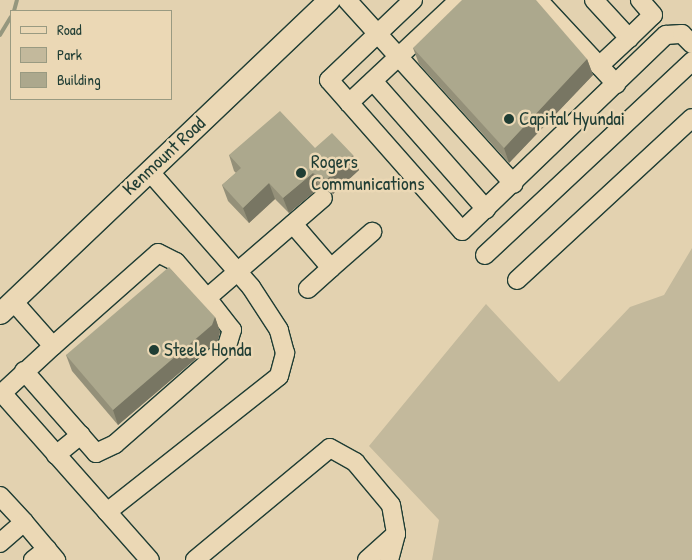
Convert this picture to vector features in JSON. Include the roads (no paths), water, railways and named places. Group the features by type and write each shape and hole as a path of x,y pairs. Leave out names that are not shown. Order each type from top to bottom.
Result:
{"main road":[{"name":"Kenmount Road","path":"6,307 329,0"}],"lane":[{"path":"348,0 514,184"},
{"path":"413,0 329,80 462,231 514,184 666,35 682,34 692,44"},
{"path":"349,103 459,0"},
{"path":"538,0 616,84"},
{"path":"594,0 629,38"},
{"path":"599,66 653,15 640,0"},
{"path":"485,255 692,61"},
{"path":"373,81 486,209"},
{"path":"517,280 692,118"},
{"path":"106,512 279,376 285,353 278,330 238,271 149,171"},
{"path":"207,298 323,198"},
{"path":"293,224 331,268"},
{"path":"308,289 372,232"},
{"path":"24,371 96,453 116,444 227,346 232,330 176,262 158,253 24,371 2,393 150,560"},
{"path":"6,307 53,346"},
{"path":"56,456 80,435"},
{"path":"195,560 330,448 355,462 391,505 396,534 389,560"},
{"path":"0,496 24,522 45,556"},
{"path":"0,543 24,522"},
{"path":"367,560 396,534"}],"waterway":[{"path":"14,10 17,0"},
{"path":"0,35 10,19"}],"place":[{"name":"Capital Hyundai","path":"509,119"},
{"name":"Rogers Communications","path":"301,173"},
{"name":"Steele Honda","path":"154,350"}]}
